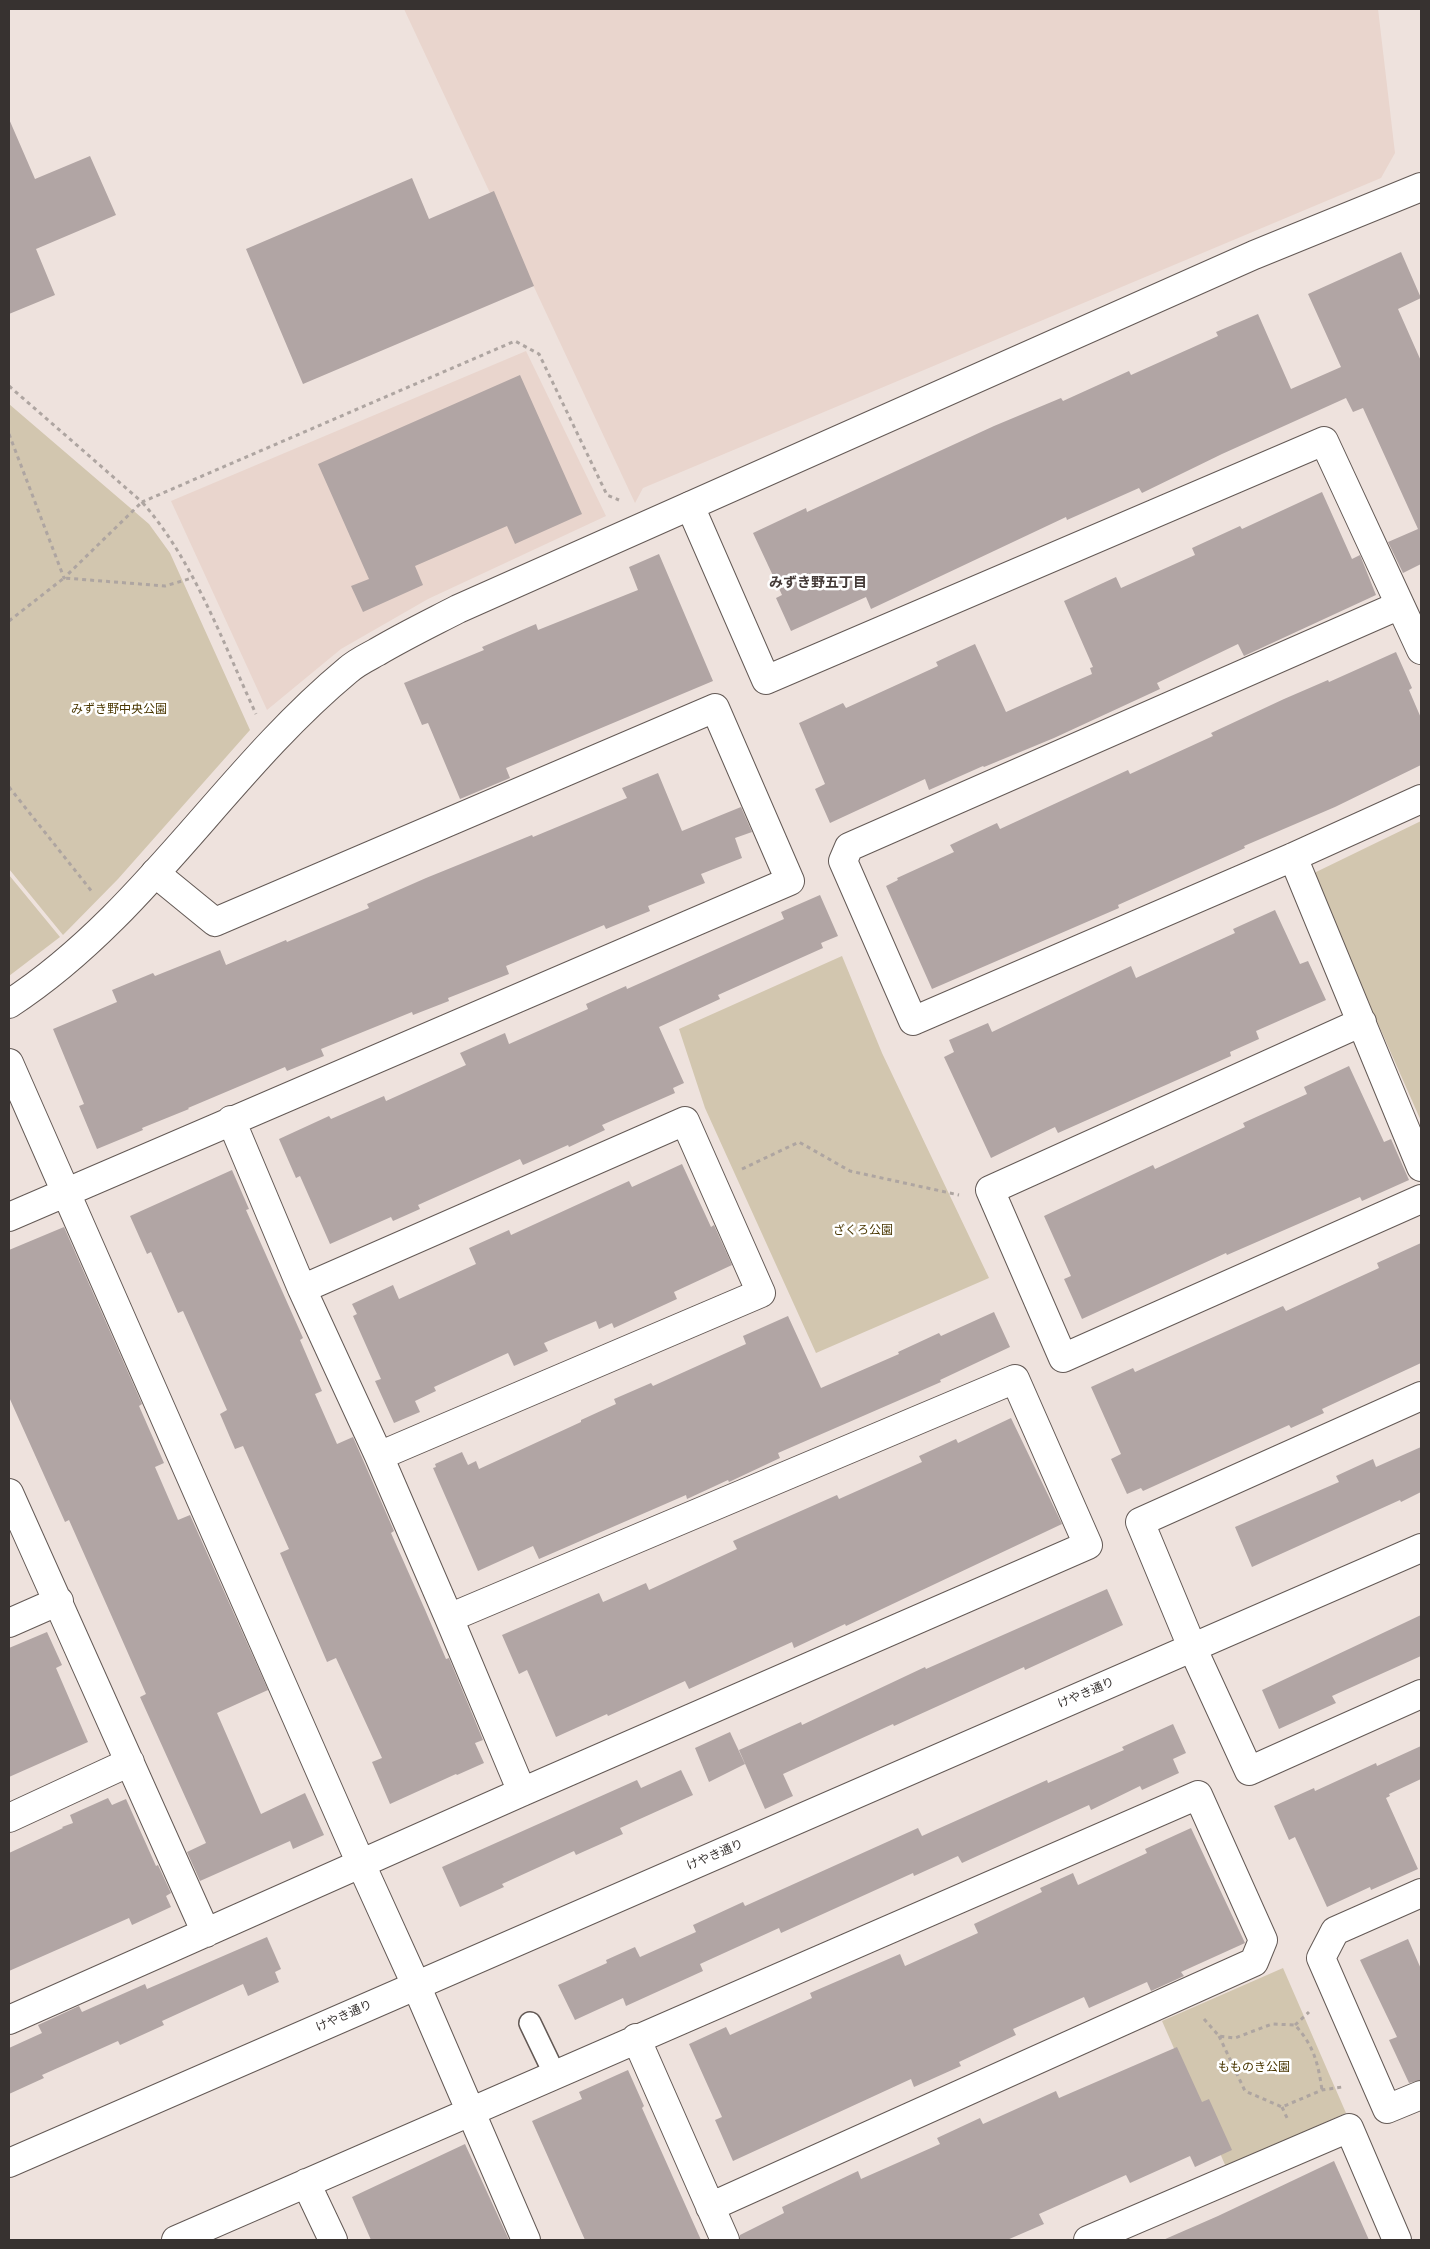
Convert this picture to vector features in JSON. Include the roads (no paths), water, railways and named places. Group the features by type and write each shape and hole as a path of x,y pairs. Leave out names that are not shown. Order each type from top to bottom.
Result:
{"street":[{"path":"9,1004 36,986 114,919 270,744 350,668 403,636 458,609 1254,256 1421,187"},
{"path":"690,506 766,680 1324,441 1421,650"},
{"path":"1400,605 849,847 843,861 913,1021 1293,857 1421,799"},
{"path":"9,1217 65,1191 790,881 715,708 215,922 155,873"},
{"path":"1293,857 1421,1167"},
{"path":"1362,1022 990,1190 1063,1358 1421,1199"},
{"path":"9,1063 416,1985 526,2240"},
{"path":"231,1120 302,1289 379,1456 450,1618 522,1792"},
{"path":"302,1289 685,1121 761,1292 379,1456"},
{"path":"9,2020 522,1792 1088,1545 1015,1379 450,1618"},
{"path":"1421,1396 1140,1522 1192,1647 1249,1771 1421,1694"},
{"path":"9,1493 59,1601 206,1933"},
{"name":"けやき通り","path":"9,2162 1421,1548"},
{"path":"9,1623 59,1601"},
{"path":"9,1818 130,1762"},
{"path":"176,2240 1198,1794 1262,1940 1254,1962 710,2207"},
{"path":"1421,1893 1335,1931 1322,1958 1387,2110 1421,2095"},
{"path":"636,2038 724,2240"},
{"path":"1088,2240 1349,2128 1397,2240"},
{"path":"306,2183 334,2240"}],"lane":[{"path":"530,2023 555,2075"}],"district":[{"name":"みずき野五丁目","path":"818,583"}],"park label":[{"name":"みずき野中央公園","path":"119,709"},
{"name":"ざくろ公園","path":"863,1230"},
{"name":"もものき公園","path":"1254,2067"}]}
